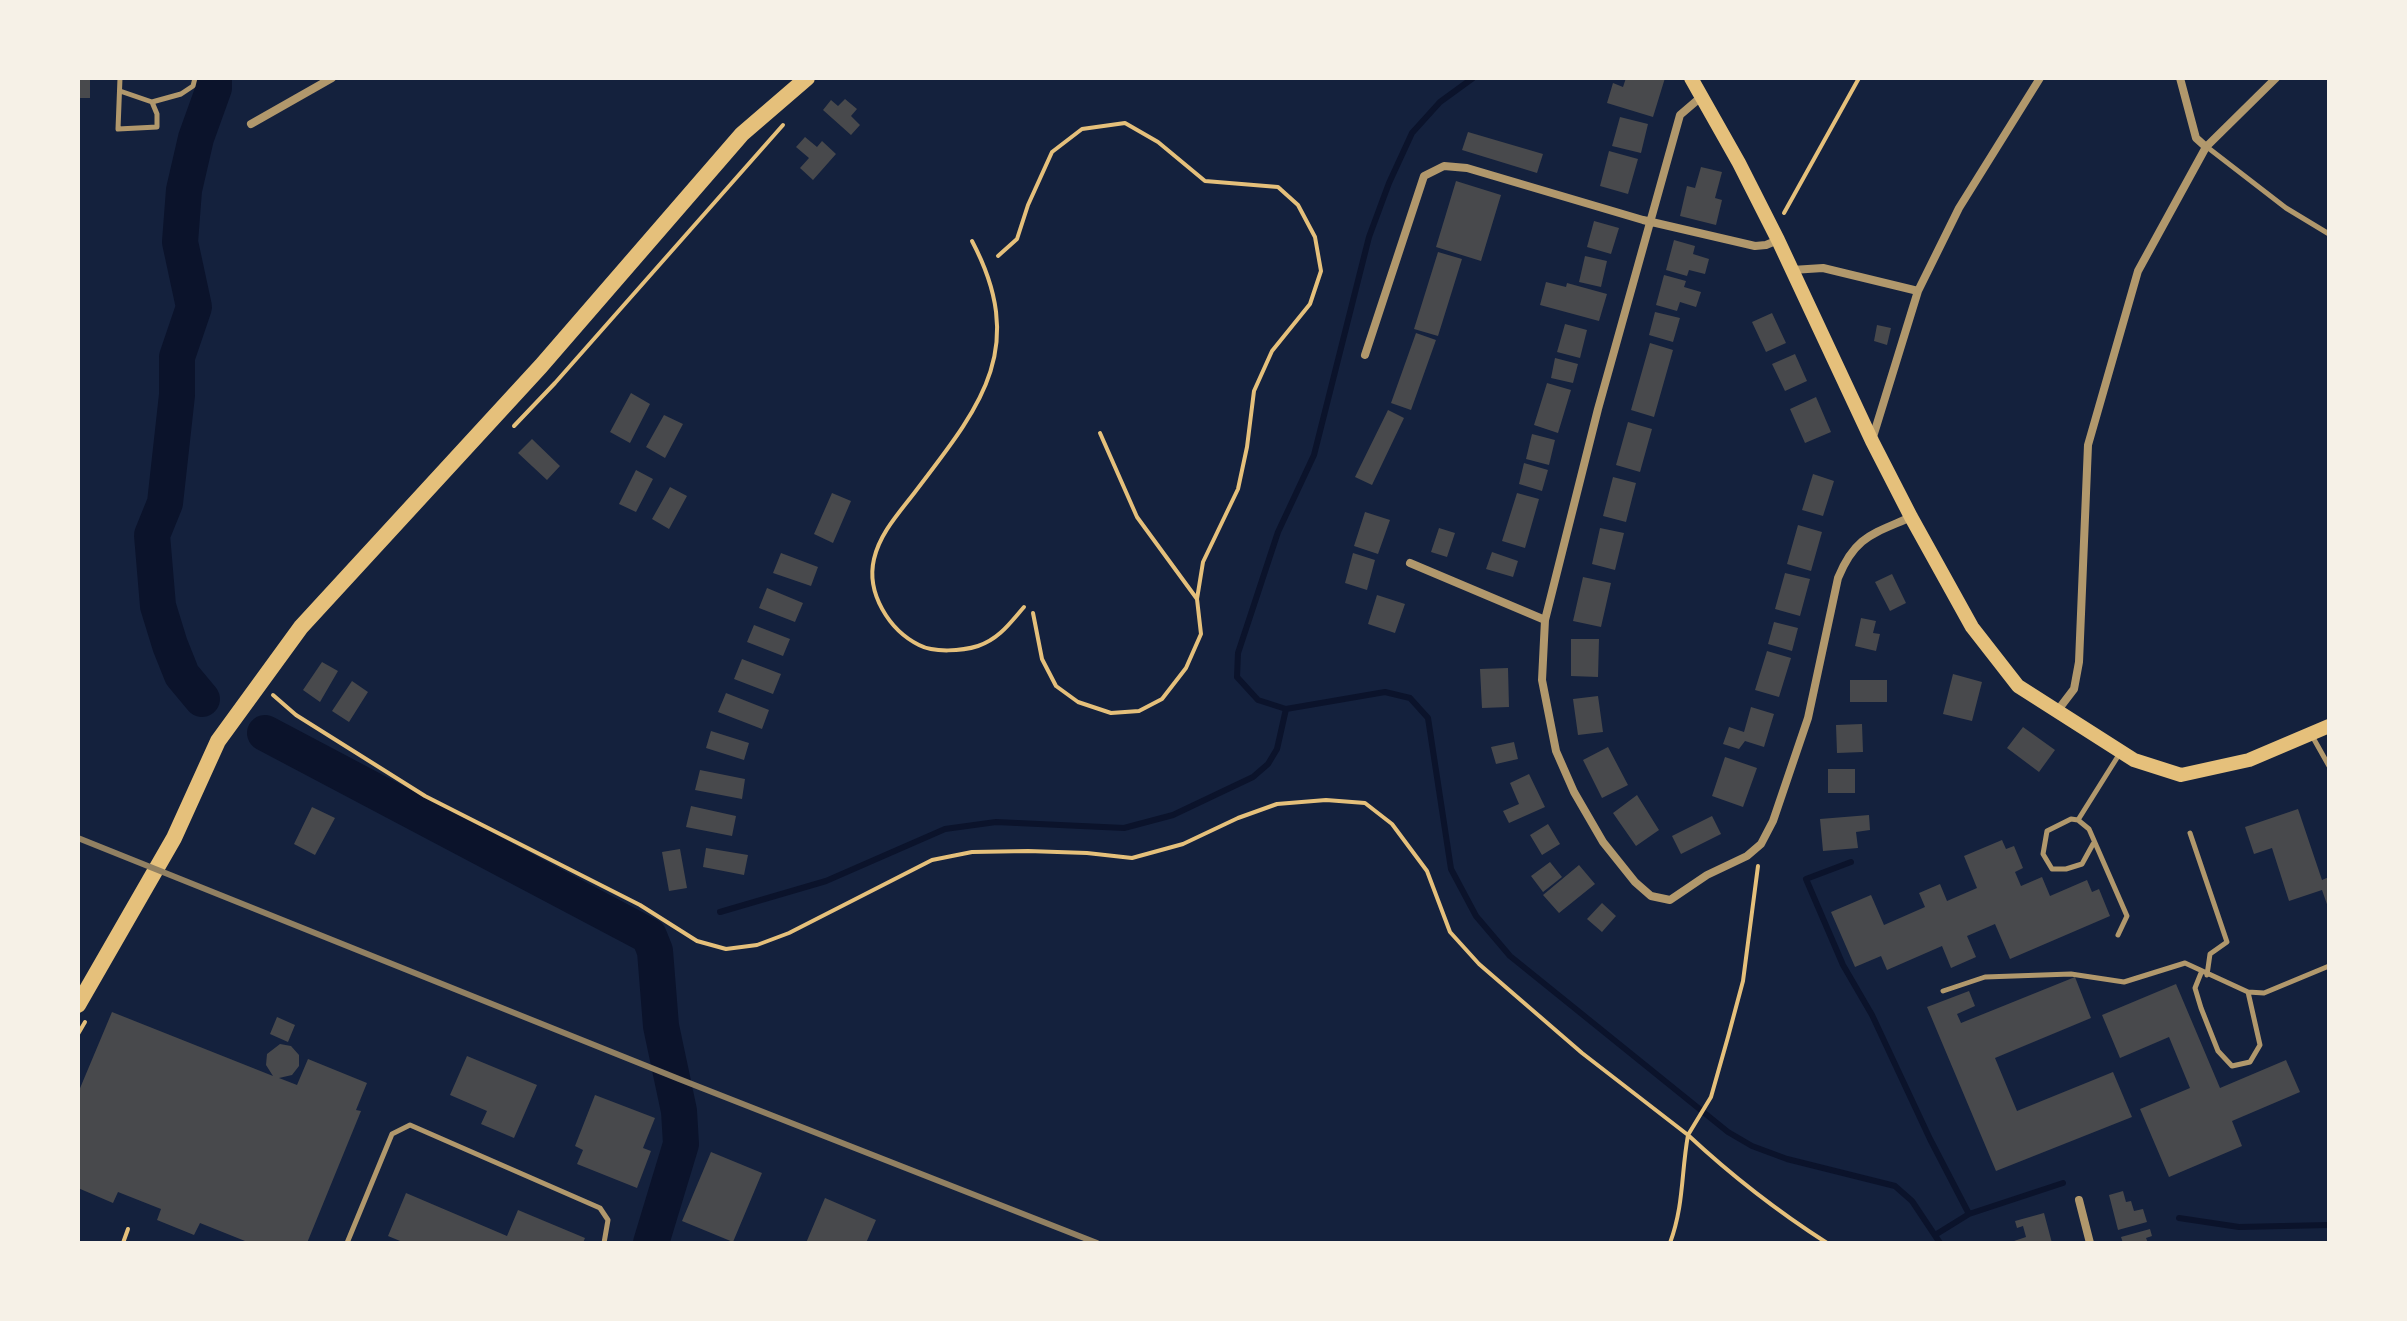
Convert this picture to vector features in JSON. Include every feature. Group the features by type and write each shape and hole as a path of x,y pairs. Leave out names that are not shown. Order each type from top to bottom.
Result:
{"main road":[{"path":"78,1005 174,838 218,741 301,627 541,366 742,134 804,78"},
{"path":"1691,78 1770,224 1911,517 1972,627 2018,686 2134,760 2181,775 2249,760 2329,726"}],"street":[{"path":"251,124 332,78"},
{"path":"1872,441 1918,291 1959,208 2040,78"},
{"path":"2180,78 2196,138 2206,147"},
{"path":"2058,710 2074,689 2079,662 2088,445 2138,271 2206,147 2276,78"},
{"path":"1701,97 1680,115 1598,409 1545,620 1542,680 1556,751 1574,792 1603,842 1635,882 1651,896 1670,900 1707,875 1747,856 1761,844 1773,821 1808,718 1838,578 1846,557 1860,541 1911,517"},
{"path":"1365,355 1424,176 1444,166 1467,168 1651,222 1755,246 1778,240"},
{"path":"1792,270 1823,268 1918,291"},
{"path":"1410,563 1545,620"},
{"path":"2079,1200 2090,1243"}],"lane":[{"path":"120,78 118,129 157,127 157,114 152,102"},
{"path":"120,91 152,102 181,94 193,86 195,78"},
{"path":"2206,147 2286,208 2329,234"},
{"path":"2310,733 2329,766"},
{"path":"2078,820 2121,752"},
{"path":"2093,843 2082,864 2066,869 2052,869 2043,854 2047,831 2071,819 2078,820 2089,829 2127,916 2118,935"},
{"path":"2190,833 2227,942 2210,954 2204,974 2195,988 2218,1051 2232,1066 2250,1062 2260,1045 2248,992"},
{"path":"1943,991 1985,977 2071,974 2124,982 2185,963 2248,992 2264,993 2329,966"},
{"path":"347,1243 392,1134 410,1125 600,1208 608,1220 604,1243"}],"path":[{"path":"1770,224 1786,211 1859,78"},
{"path":"511,429 792,115"},
{"path":"998,256 1017,239 1028,205 1052,152 1082,129 1125,123 1158,142 1205,181 1278,187 1298,205 1315,237 1321,271 1310,304 1272,351 1254,391 1238,489 1203,562 1197,599 1201,634 1186,668 1162,699 1139,711 1111,713 1078,702 1056,686 1042,659 1033,613"},
{"path":"972,241 988,271 998,307 995,353 985,387 967,424 887,528 874,560 873,582 880,607 897,628 920,646 949,651 978,646 999,636 1024,607"},
{"path":"1100,433 1137,517 1197,599"},
{"path":"259,683 296,715 425,796 640,905 697,941 726,949 757,945 789,933 932,860 972,852 1028,851 1132,858 1183,844 1277,804 1326,800 1365,803 1392,824 1427,871 1450,932 1479,964 1582,1053 1688,1135 1728,1172 1827,1243"},
{"path":"1670,1243 1680,1218 1688,1135 1711,1097 1743,981 1761,844"},
{"path":"123,1243 128,1229"}],"building":[{"path":"78,78 90,78 90,98 78,98"},
{"path":"1626,78 1665,78 1653,117 1607,103 1613,83 1623,87"},
{"path":"845,99 857,109 851,116 860,125 851,135 823,110 831,100 838,106"},
{"path":"1620,117 1648,124 1641,153 1612,146"},
{"path":"1468,132 1543,154 1537,173 1462,150"},
{"path":"805,137 817,147 822,141 836,154 813,180 800,168 809,158 796,147"},
{"path":"1609,151 1638,159 1628,194 1600,186"},
{"path":"1701,167 1722,172 1715,198 1722,200 1716,225 1680,216 1687,186 1695,188"},
{"path":"1456,181 1501,195 1481,261 1436,247"},
{"path":"1594,221 1619,228 1611,254 1587,247"},
{"path":"1674,240 1695,246 1693,254 1709,259 1705,274 1689,270 1687,276 1666,270"},
{"path":"1438,252 1462,259 1438,336 1414,329"},
{"path":"1585,256 1607,261 1601,287 1579,282"},
{"path":"1664,275 1686,281 1684,287 1701,292 1696,307 1680,302 1677,311 1656,305"},
{"path":"1546,282 1566,287 1567,283 1607,294 1599,321 1540,305"},
{"path":"1655,312 1680,318 1673,342 1649,335"},
{"path":"1772,313 1786,343 1766,352 1752,322"},
{"path":"1565,324 1587,330 1580,358 1557,352"},
{"path":"1877,325 1891,328 1887,345 1874,341"},
{"path":"1416,333 1436,340 1411,410 1391,403"},
{"path":"1650,343 1673,350 1654,417 1631,410"},
{"path":"1795,354 1807,381 1785,391 1772,364"},
{"path":"1555,358 1578,364 1573,383 1551,378"},
{"path":"1547,383 1571,390 1558,433 1534,425"},
{"path":"631,393 650,404 630,443 610,432"},
{"path":"1816,397 1831,432 1805,443 1790,409"},
{"path":"1388,410 1404,418 1372,485 1355,477"},
{"path":"664,415 683,424 665,458 646,447"},
{"path":"1628,422 1652,429 1640,472 1616,465"},
{"path":"1532,434 1555,440 1549,465 1526,459"},
{"path":"532,439 560,466 547,480 518,453"},
{"path":"1524,463 1548,470 1542,491 1519,484"},
{"path":"636,470 653,479 636,512 619,504"},
{"path":"1813,474 1834,481 1823,516 1802,510"},
{"path":"1613,477 1636,483 1626,522 1603,516"},
{"path":"670,487 687,496 669,529 652,519"},
{"path":"832,493 851,501 833,543 814,534"},
{"path":"1517,493 1539,499 1525,548 1502,541"},
{"path":"1365,512 1390,520 1378,554 1354,546"},
{"path":"1798,525 1822,532 1811,571 1787,564"},
{"path":"1439,528 1455,533 1447,557 1431,552"},
{"path":"1600,528 1624,533 1615,570 1592,564"},
{"path":"1492,552 1518,561 1513,577 1486,569"},
{"path":"781,553 818,567 811,586 773,573"},
{"path":"1353,553 1375,560 1367,590 1345,583"},
{"path":"1785,573 1810,579 1800,616 1775,609"},
{"path":"1892,574 1906,603 1890,611 1875,582"},
{"path":"1583,577 1611,583 1601,627 1573,621"},
{"path":"767,588 803,603 795,622 759,608"},
{"path":"1377,595 1405,604 1395,633 1368,624"},
{"path":"1861,618 1876,621 1873,633 1880,634 1876,651 1855,646"},
{"path":"1774,622 1798,628 1792,651 1768,644"},
{"path":"754,625 790,639 783,656 747,642"},
{"path":"1571,639 1599,639 1598,677 1571,676"},
{"path":"1767,651 1791,658 1779,697 1755,690"},
{"path":"742,659 781,674 773,694 734,679"},
{"path":"322,662 338,671 320,702 303,690"},
{"path":"1508,668 1509,707 1482,708 1480,669"},
{"path":"1953,674 1982,682 1972,721 1943,714"},
{"path":"1850,680 1887,680 1887,702 1850,702"},
{"path":"352,681 368,692 349,722 332,711"},
{"path":"726,693 769,710 762,729 718,712"},
{"path":"1598,696 1603,732 1578,735 1573,699"},
{"path":"1751,707 1774,714 1764,747 1745,741 1739,749 1723,744 1729,727 1744,732"},
{"path":"1862,724 1863,752 1837,753 1836,725"},
{"path":"2023,727 2055,750 2039,772 2007,748"},
{"path":"711,731 749,743 744,760 706,748"},
{"path":"1514,742 1518,759 1496,764 1491,747"},
{"path":"1608,747 1628,785 1602,798 1583,760"},
{"path":"1725,757 1757,768 1743,807 1712,796"},
{"path":"1828,769 1855,769 1855,793 1828,793"},
{"path":"700,770 745,779 742,799 695,790"},
{"path":"1529,774 1545,807 1509,823 1503,811 1519,804 1510,783"},
{"path":"1637,795 1659,830 1636,846 1613,813"},
{"path":"691,806 736,816 732,836 686,827"},
{"path":"312,807 335,818 315,855 294,844"},
{"path":"2298,809 2322,880 2329,877 2329,910 2322,890 2289,901 2272,848 2254,854 2245,827"},
{"path":"1869,815 1870,830 1856,832 1858,848 1823,851 1820,819"},
{"path":"1712,816 1721,834 1681,854 1672,836"},
{"path":"1548,824 1560,844 1542,855 1530,835"},
{"path":"2002,840 2006,849 2014,846 2023,868 2015,872 2021,886 2042,877 2050,896 2087,880 2092,892 2099,889 2110,916 2010,959 1995,924 1967,936 1976,957 1951,968 1942,946 1887,970 1881,956 1855,967 1831,912 1871,895 1884,925 1925,907 1919,893 1940,884 1947,901 1977,888 1964,856"},
{"path":"706,848 748,855 744,875 703,867"},
{"path":"680,849 687,888 669,891 662,852"},
{"path":"1550,862 1562,877 1543,892 1531,876"},
{"path":"1579,865 1595,884 1559,913 1543,895"},
{"path":"1602,903 1616,916 1602,932 1587,919"},
{"path":"2075,977 2091,1018 1995,1058 2017,1111 2113,1072 2132,1117 1996,1171 1927,1007 1969,991 1975,1006 1957,1014 1961,1023"},
{"path":"2176,984 2220,1088 2286,1060 2300,1092 2232,1121 2242,1146 2169,1177 2140,1109 2190,1088 2169,1037 2120,1058 2102,1015"},
{"path":"112,1012 273,1076 266,1065 267,1054 280,1044 291,1046 299,1055 299,1066 292,1075 279,1078 297,1085 308,1059 367,1083 356,1110 361,1111 307,1243 250,1243 200,1223 194,1235 157,1220 161,1209 118,1192 113,1203 78,1188 78,1093"},
{"path":"277,1017 295,1025 288,1042 270,1034"},
{"path":"467,1056 537,1085 514,1138 481,1124 487,1111 450,1095"},
{"path":"595,1095 655,1118 643,1148 651,1151 637,1188 577,1164 583,1150 575,1146"},
{"path":"711,1152 762,1173 733,1242 682,1221"},
{"path":"2123,1191 2126,1202 2131,1201 2134,1211 2143,1209 2147,1222 2118,1230 2109,1195"},
{"path":"406,1193 507,1236 518,1210 585,1238 583,1243 405,1243 388,1236"},
{"path":"825,1198 876,1220 866,1243 806,1243"},
{"path":"2044,1213 2052,1243 2008,1243 2026,1237 2023,1226 2017,1228 2015,1221"},
{"path":"2150,1229 2152,1236 2146,1238 2148,1243 2123,1243 2121,1237"}],"waterway":[{"path":"202,699 182,675 158,606 152,535 165,503 177,395 177,357 194,307 180,242 184,190 196,138 214,88 214,78"},
{"path":"1286,709 1258,700 1237,677 1238,653 1278,532 1314,455 1369,237 1389,183 1412,133 1440,102 1473,78"},
{"path":"720,912 826,881 945,829 996,822 1124,828 1173,815 1253,777 1268,764 1277,749 1286,709 1385,692 1410,698 1428,718 1451,869 1476,916 1510,956 1728,1132 1752,1146 1787,1159 1895,1186 1912,1201 1940,1243"},
{"path":"265,733 649,936 655,951 661,1026 679,1111 681,1144 651,1243"},
{"path":"1851,862 1806,879 1843,965 1872,1015 1969,1214"},
{"path":"1935,1235 1969,1214 2063,1183"},
{"path":"2179,1218 2239,1227 2329,1225"}],"railway":[{"path":"78,838 1097,1243"}]}
